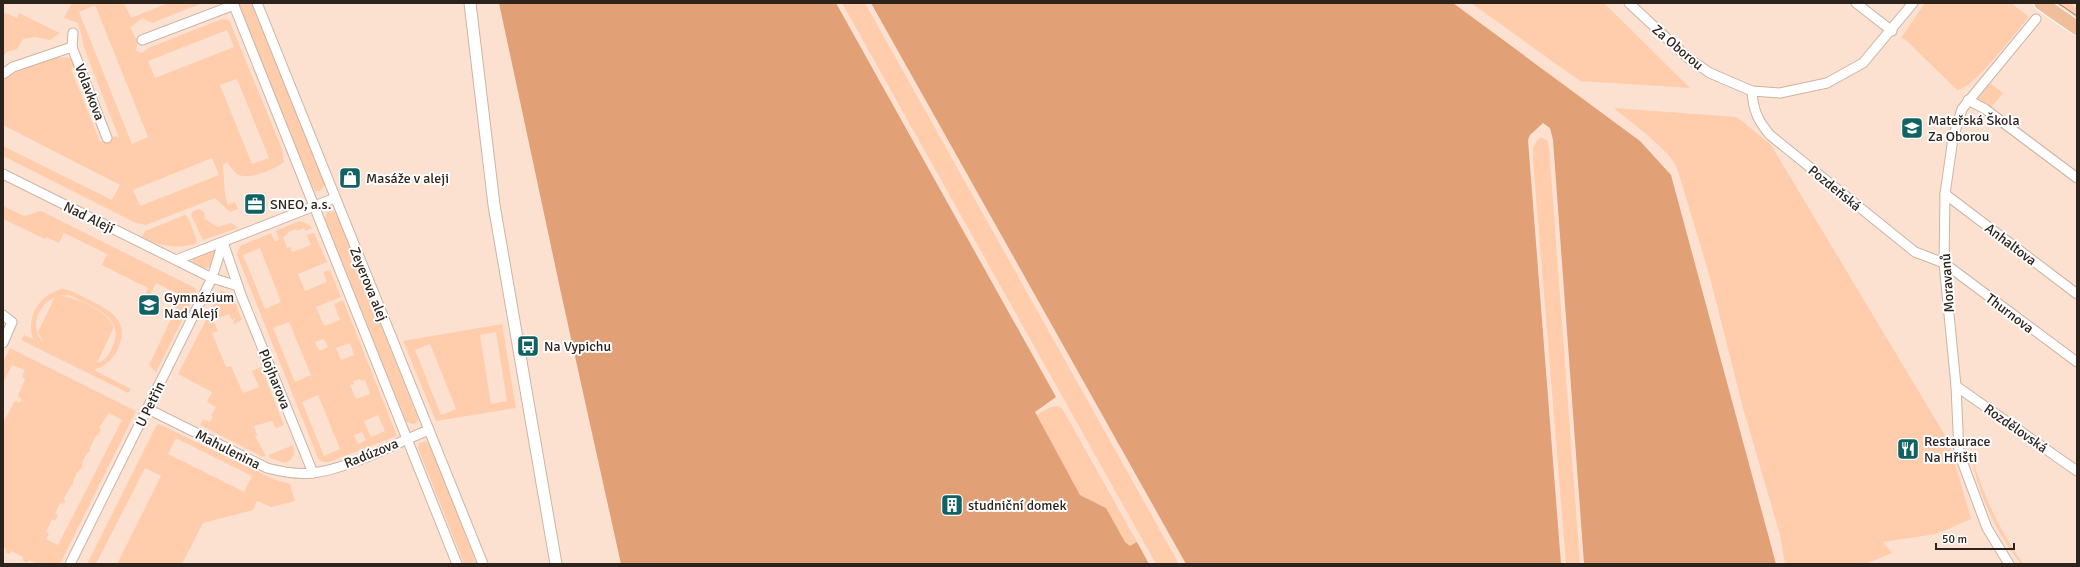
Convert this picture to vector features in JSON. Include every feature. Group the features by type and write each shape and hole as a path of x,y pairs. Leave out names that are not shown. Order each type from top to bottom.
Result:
{"main road":[{"path":"2041,3 2077,28"}],"street":[{"name":"Zeyerova alej","path":"257,3 483,564"},
{"path":"470,3 494,205 556,564"},
{"name":"Za Oborou","path":"1629,3 1688,58 1710,73 1752,92 1780,93 1827,83 1863,63 1892,31 1914,3"},
{"path":"1856,3 1892,31"},
{"name":"Zeyerova alej","path":"142,40 233,4 458,564"},
{"name":"Moravanů","path":"2009,564 1987,528 1959,454 1956,386 1944,263 1945,194 1953,138 1962,108 2036,19"},
{"name":"Volavkova","path":"73,33 72,47 107,138"},
{"name":"Volavkova","path":"3,74 13,66 72,47"},
{"name":"Pozdeňská","path":"1752,92 1752,106 1757,119 1770,135 1915,252 1944,263"},
{"path":"1968,100 1985,109 2077,178"},
{"name":"Nad Alejí","path":"3,174 212,278"},
{"name":"Anhaltova","path":"1945,194 2077,294"},
{"path":"176,260 335,198"},
{"name":"U Petřin","path":"70,564 148,410 212,278 223,242"},
{"name":"Plojharova","path":"223,242 238,286 313,473"},
{"name":"Thurnova","path":"1944,263 2077,362"},
{"path":"212,278 238,286"},
{"path":"3,315 12,322 3,343"},
{"name":"Rozdělovská","path":"1956,386 2077,471"},
{"name":"Mahulenina","path":"148,410 267,468 288,473 313,473"},
{"name":"Radúzova","path":"313,473 352,462 428,430"}],"shaded area":[{"path":"72,3 124,3 131,18 168,3 202,3 152,23 142,18 130,28 138,41 136,51 142,53 148,48 222,19 229,20 282,149 284,162 268,171 254,175 242,176 237,174 227,162 223,165 225,195 228,205 235,202 238,209 230,212 215,198 146,225 136,223 3,156 3,146 112,200 120,185 3,125 3,80 18,71 42,61 65,57 73,59 77,65 71,69 100,142 116,136 119,138 85,50 78,23 64,18","holes":["95,5 148,137 132,144 79,12","227,30 234,47 155,78 148,61","237,79 269,158 252,164 220,85","212,158 219,175 140,206 133,190"]},
{"path":"238,3 252,3 325,185 320,191 315,191 313,188"},
{"path":"499,3 836,3 1056,397 1035,412 1080,495 1106,508 1125,542 1130,546 1137,542 1149,564 621,564"},
{"path":"842,3 865,3 1179,564 1156,564"},
{"path":"871,3 1453,3 1640,141 1671,175 1776,564 1584,564 1553,140 1550,128 1543,123 1530,135 1528,140 1561,564 1186,564"},
{"path":"1471,3 1604,3 1690,88 1580,81"},
{"path":"1925,3 2011,3 2029,17 1984,70 1965,87 1957,90 1906,40 1901,38"},
{"path":"2055,3 2070,3 2077,9 2077,18"},
{"path":"3,12 17,18 19,13 60,33 50,40 35,37 23,39 17,49 7,52 3,56"},
{"path":"1987,81 2003,93 1989,110 1978,100 1976,96"},
{"path":"1614,108 1737,117 1771,145 1949,442 1971,519 1936,534 1883,542 1892,553 1866,564 1785,564 1780,535 1743,408 1709,274 1677,168 1673,161 1658,144"},
{"path":"1540,137 1547,140 1549,148 1580,564 1566,564 1533,160 1533,147"},
{"path":"3,206 24,216 41,211 195,288 196,293 156,372 149,365 182,296 156,283 150,295 146,293 148,288 102,265 107,254 64,233 59,243 46,237 45,239 3,219"},
{"path":"199,209 204,212 205,219 218,227 231,223 238,228 203,240 191,215 193,211"},
{"path":"333,211 337,214 418,418 417,422 414,424 406,422 325,219 327,212"},
{"path":"185,215 188,218 197,240 195,244 188,246 168,246 154,243 142,237 145,231"},
{"path":"299,221 308,224 312,228 306,231 304,228 297,231 296,229 288,232 288,234 283,237 287,248 290,247 292,252 311,245 307,235 314,233 327,262 298,274 305,291 327,282 323,272 330,270 341,297 316,307 324,326 340,320 334,304 343,300 397,436 329,462 322,462 318,458 237,255 240,246 271,233 275,242 279,240 276,231","holes":["260,248 281,302 265,309 243,255","289,322 311,375 295,382 273,328","324,339 328,347 319,351 315,342","350,343 354,355 341,360 336,348","360,379 361,381 365,380 370,394 356,399 350,385 354,384 353,381","318,395 340,449 324,456 302,402","378,415 385,431 371,437 364,421","362,432 366,440 358,444 354,435"]},
{"path":"215,251 217,253 211,267 205,268 192,262 193,258"},
{"path":"62,289 73,292 106,309 117,319 121,325 122,332 121,341 117,351 107,363 94,370 131,389 128,393 21,340 24,335 33,339 31,322 36,308 41,301 54,292","holes":["69,295 104,313 111,320 115,327 116,336 113,346 103,361 97,363 114,327 111,321 98,311 82,302 60,296","55,297 38,332 44,343 39,337 37,331 37,318 44,306"]},
{"path":"221,291 232,294 242,320 234,324 233,322 236,318 232,320 229,314 213,320 218,331 212,333 226,367 231,366 243,393 259,387 252,371 261,367 284,425 276,428 272,421 254,426 257,435 255,436 266,456 263,457 200,425 203,419 210,422 213,417 211,416 216,407 207,402 212,392 178,374"},
{"path":"502,324 516,408 436,421 403,341","holes":["496,332 507,401 491,404 480,335","430,344 456,409 441,415 415,350"]},
{"path":"10,348 136,411 60,564 37,564 29,560 27,563 22,560 23,557 12,551 9,554 5,552 6,549 3,547 3,423 14,402 16,401 19,403 22,400 18,396 25,379 22,377 25,370 12,365 3,383 3,362","holes":["109,413 122,420 58,545 46,539 49,534 46,532 52,519 55,521 58,515 55,514 60,503 63,504 65,501 64,498 73,485 77,473 82,468 85,456 90,451 96,435 98,436 101,429 99,428"]},
{"path":"1058,406 1062,408 1137,542 1130,546 1125,542 1106,508 1080,495 1036,415 1051,407"},
{"path":"159,424 273,479 290,484 295,501 271,507 257,501 253,510 203,523 182,564 117,564 161,476 145,468 96,564 87,564 156,426","holes":["176,438 252,476 244,492 168,454"]},
{"path":"425,441 429,443 477,564 464,564 418,448 419,443"},
{"path":"293,445 293,456 285,463 270,458 269,455"},
{"path":"1971,453 1980,483 1992,511 2006,538 2023,564 2021,564 2003,539 1989,512 1978,483"}],"tram line":[{"path":"2058,3 2077,16"}],"place":[{"name":"Mateřská Škola Za Oborou","path":"1912,128"},
{"name":"Masáže v aleji","path":"350,178"},
{"name":"SNEO, a.s.","path":"255,204"},
{"name":"Gymnázium Nad Alejí","path":"149,305"},
{"name":"Na Vypichu","path":"528,346"},
{"name":"Restaurace Na Hřišti","path":"1908,449"},
{"name":"studniční domek","path":"952,505"}]}
